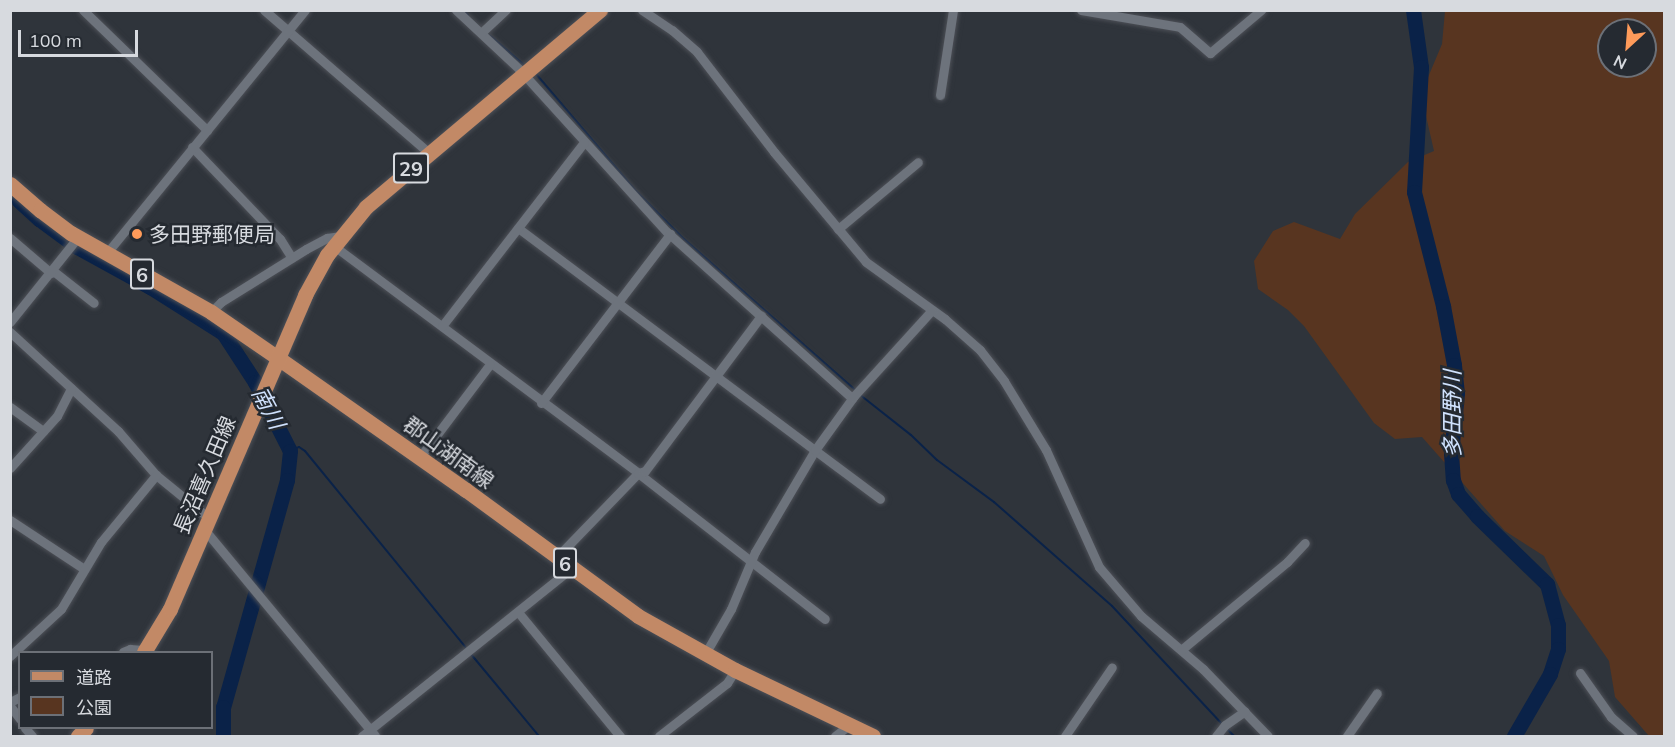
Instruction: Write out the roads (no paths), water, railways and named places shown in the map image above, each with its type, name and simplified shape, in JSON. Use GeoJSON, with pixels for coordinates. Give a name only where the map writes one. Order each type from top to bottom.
{"type":"FeatureCollection","features":[{"type":"Feature","properties":{"kind":"main road","name":"長沼喜久田線"},"geometry":{"type":"LineString","coordinates":[[145,651],[170,609],[304,295],[338,241],[366,207],[600,10]]}},
{"type":"Feature","properties":{"kind":"main road","name":"郡山湖南線"},"geometry":{"type":"LineString","coordinates":[[10,184],[40,210],[78,237],[211,312],[276,362],[420,457],[638,616],[735,670],[873,736]]}},
{"type":"Feature","properties":{"kind":"street"},"geometry":{"type":"LineString","coordinates":[[83,10],[207,130]]}},
{"type":"Feature","properties":{"kind":"street"},"geometry":{"type":"LineString","coordinates":[[93,19],[100,10]]}},
{"type":"Feature","properties":{"kind":"street"},"geometry":{"type":"LineString","coordinates":[[264,10],[289,29],[429,153]]}},
{"type":"Feature","properties":{"kind":"street"},"geometry":{"type":"LineString","coordinates":[[106,254],[305,10]]}},
{"type":"Feature","properties":{"kind":"street"},"geometry":{"type":"LineString","coordinates":[[456,10],[523,73],[670,234],[852,398]]}},
{"type":"Feature","properties":{"kind":"street"},"geometry":{"type":"LineString","coordinates":[[481,33],[507,10]]}},
{"type":"Feature","properties":{"kind":"street"},"geometry":{"type":"LineString","coordinates":[[642,10],[692,46],[774,152],[875,270],[963,333],[993,365],[1057,469],[1086,542],[1099,567],[1142,616],[1181,650],[1268,736]]}},
{"type":"Feature","properties":{"kind":"street"},"geometry":{"type":"LineString","coordinates":[[940,95],[953,10]]}},
{"type":"Feature","properties":{"kind":"street"},"geometry":{"type":"LineString","coordinates":[[1081,10],[1180,27],[1210,53],[1261,10]]}},
{"type":"Feature","properties":{"kind":"street"},"geometry":{"type":"LineString","coordinates":[[442,326],[584,142]]}},
{"type":"Feature","properties":{"kind":"street"},"geometry":{"type":"LineString","coordinates":[[192,147],[280,239],[292,258]]}},
{"type":"Feature","properties":{"kind":"street"},"geometry":{"type":"LineString","coordinates":[[838,229],[918,162]]}},
{"type":"Feature","properties":{"kind":"street"},"geometry":{"type":"LineString","coordinates":[[518,228],[880,499]]}},
{"type":"Feature","properties":{"kind":"street"},"geometry":{"type":"LineString","coordinates":[[541,403],[670,234]]}},
{"type":"Feature","properties":{"kind":"street"},"geometry":{"type":"LineString","coordinates":[[10,322],[78,237]]}},
{"type":"Feature","properties":{"kind":"street"},"geometry":{"type":"LineString","coordinates":[[10,238],[94,303]]}},
{"type":"Feature","properties":{"kind":"street"},"geometry":{"type":"LineString","coordinates":[[211,312],[221,302],[327,238],[338,241],[490,364],[638,473],[825,619]]}},
{"type":"Feature","properties":{"kind":"street"},"geometry":{"type":"LineString","coordinates":[[705,654],[731,609],[750,561],[815,450],[852,398],[931,311]]}},
{"type":"Feature","properties":{"kind":"street"},"geometry":{"type":"LineString","coordinates":[[556,557],[638,473],[645,471],[761,316]]}},
{"type":"Feature","properties":{"kind":"street"},"geometry":{"type":"LineString","coordinates":[[10,332],[118,431],[156,476],[206,524],[251,585],[369,734],[572,568]]}},
{"type":"Feature","properties":{"kind":"street"},"geometry":{"type":"LineString","coordinates":[[420,457],[490,364]]}},
{"type":"Feature","properties":{"kind":"street"},"geometry":{"type":"LineString","coordinates":[[10,468],[61,409],[71,388]]}},
{"type":"Feature","properties":{"kind":"street"},"geometry":{"type":"LineString","coordinates":[[10,407],[43,431]]}},
{"type":"Feature","properties":{"kind":"street"},"geometry":{"type":"LineString","coordinates":[[10,656],[53,618],[69,598],[101,542],[156,476]]}},
{"type":"Feature","properties":{"kind":"street"},"geometry":{"type":"LineString","coordinates":[[10,520],[84,569]]}},
{"type":"Feature","properties":{"kind":"street"},"geometry":{"type":"LineString","coordinates":[[1181,650],[1287,562],[1305,543]]}},
{"type":"Feature","properties":{"kind":"street"},"geometry":{"type":"LineString","coordinates":[[518,612],[620,736]]}},
{"type":"Feature","properties":{"kind":"street"},"geometry":{"type":"LineString","coordinates":[[125,651],[130,649],[145,651]]}},
{"type":"Feature","properties":{"kind":"street"},"geometry":{"type":"LineString","coordinates":[[1065,736],[1112,667]]}},
{"type":"Feature","properties":{"kind":"street"},"geometry":{"type":"LineString","coordinates":[[659,736],[727,682],[735,670]]}},
{"type":"Feature","properties":{"kind":"street"},"geometry":{"type":"LineString","coordinates":[[1580,673],[1611,717],[1633,736]]}},
{"type":"Feature","properties":{"kind":"street"},"geometry":{"type":"LineString","coordinates":[[1347,736],[1377,693]]}},
{"type":"Feature","properties":{"kind":"street"},"geometry":{"type":"LineString","coordinates":[[1216,736],[1225,725],[1245,711]]}},
{"type":"Feature","properties":{"kind":"street"},"geometry":{"type":"LineString","coordinates":[[835,736],[849,725]]}},
{"type":"Feature","properties":{"kind":"waterway"},"geometry":{"type":"LineString","coordinates":[[463,10],[468,15]]}},
{"type":"Feature","properties":{"kind":"waterway","name":"多田野川"},"geometry":{"type":"LineString","coordinates":[[1413,10],[1421,67],[1414,192],[1443,306],[1454,365],[1457,393],[1451,453],[1453,480],[1458,494],[1477,516],[1547,584],[1558,625],[1558,649],[1550,674],[1514,736]]}},
{"type":"Feature","properties":{"kind":"waterway"},"geometry":{"type":"LineString","coordinates":[[487,33],[524,65]]}},
{"type":"Feature","properties":{"kind":"waterway"},"geometry":{"type":"LineString","coordinates":[[536,74],[636,191],[684,239],[855,390]]}},
{"type":"Feature","properties":{"kind":"waterway","name":"南川"},"geometry":{"type":"LineString","coordinates":[[19,201],[77,247],[150,287],[223,333],[255,382],[290,451],[287,480],[223,707],[223,736]]}},
{"type":"Feature","properties":{"kind":"waterway"},"geometry":{"type":"LineString","coordinates":[[859,394],[911,435],[937,460],[994,502],[1112,606],[1222,724]]}},
{"type":"Feature","properties":{"kind":"waterway"},"geometry":{"type":"LineString","coordinates":[[290,451],[299,447],[305,451],[467,649]]}},
{"type":"Feature","properties":{"kind":"waterway"},"geometry":{"type":"LineString","coordinates":[[470,653],[539,736]]}},
{"type":"Feature","properties":{"kind":"waterway"},"geometry":{"type":"LineString","coordinates":[[1226,728],[1234,736]]}},
{"type":"Feature","properties":{"kind":"place","name":"多田野郵便局"},"geometry":{"type":"Point","coordinates":[137,234]}}]}
